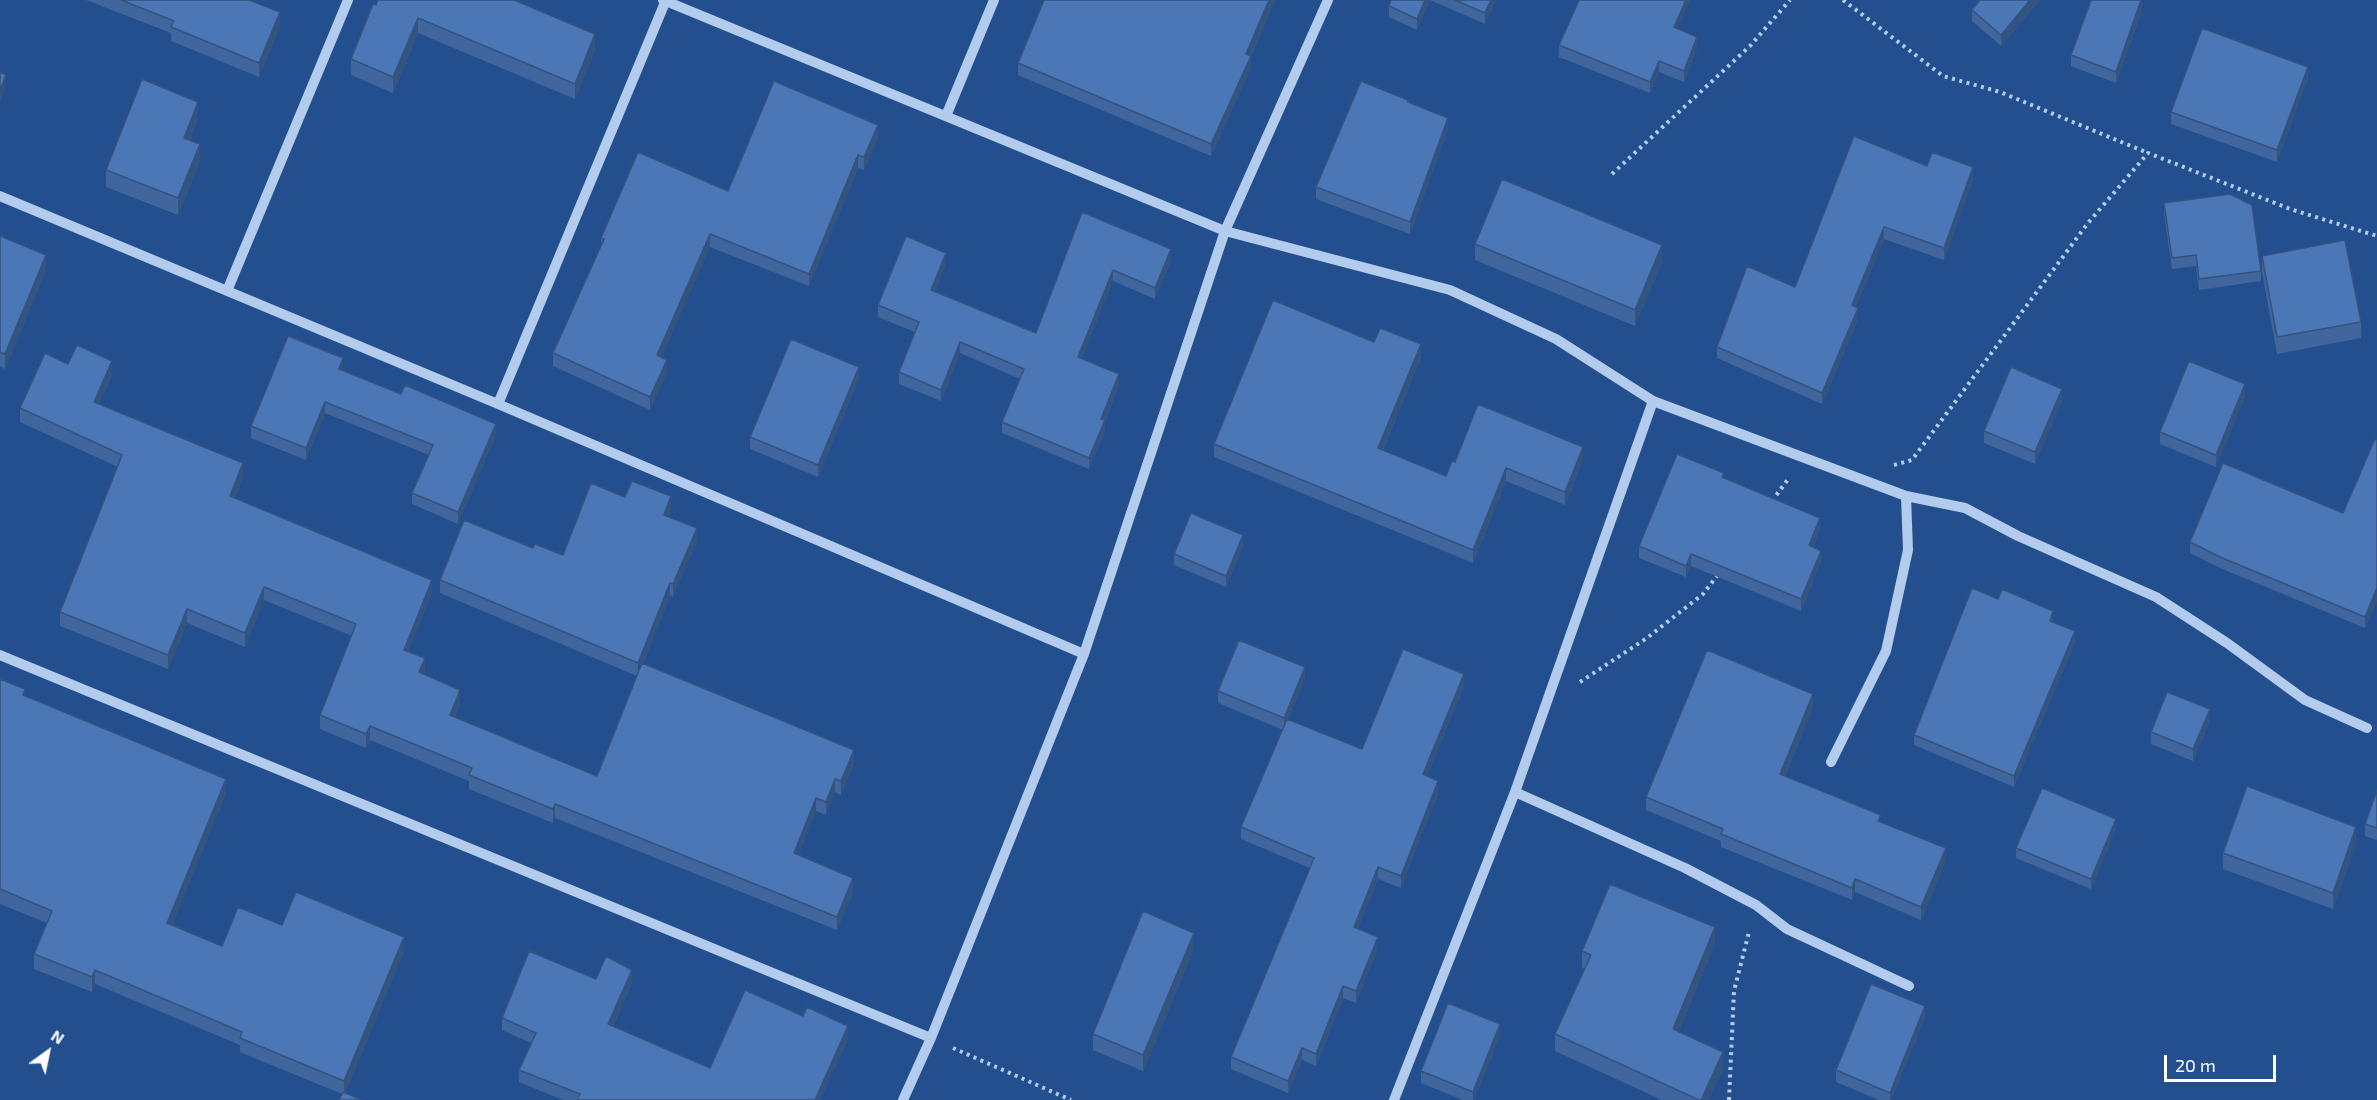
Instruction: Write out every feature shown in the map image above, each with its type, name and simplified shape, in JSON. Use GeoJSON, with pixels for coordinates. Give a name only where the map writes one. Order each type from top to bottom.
{"type":"FeatureCollection","features":[{"type":"Feature","properties":{"kind":"street"},"geometry":{"type":"LineString","coordinates":[[227,291],[348,0]]}},
{"type":"Feature","properties":{"kind":"street"},"geometry":{"type":"LineString","coordinates":[[498,404],[665,0],[1226,231],[1450,290],[1556,339],[1653,401],[1764,441],[1802,459],[1906,496],[1965,508],[2018,536],[2156,597],[2227,643],[2305,700],[2367,728]]}},
{"type":"Feature","properties":{"kind":"street"},"geometry":{"type":"LineString","coordinates":[[946,116],[994,0]]}},
{"type":"Feature","properties":{"kind":"street"},"geometry":{"type":"LineString","coordinates":[[903,1100],[931,1038],[1083,654],[1226,231],[1328,0]]}},
{"type":"Feature","properties":{"kind":"street"},"geometry":{"type":"LineString","coordinates":[[0,196],[498,404],[1083,654]]}},
{"type":"Feature","properties":{"kind":"street"},"geometry":{"type":"LineString","coordinates":[[1394,1100],[1515,792],[1653,401]]}},
{"type":"Feature","properties":{"kind":"street"},"geometry":{"type":"LineString","coordinates":[[1831,762],[1886,651],[1908,550],[1906,496]]}},
{"type":"Feature","properties":{"kind":"street"},"geometry":{"type":"LineString","coordinates":[[0,655],[931,1038]]}},
{"type":"Feature","properties":{"kind":"street"},"geometry":{"type":"LineString","coordinates":[[1515,792],[1685,868],[1756,905],[1787,929],[1909,986]]}},
{"type":"Feature","properties":{"kind":"path"},"geometry":{"type":"LineString","coordinates":[[1612,174],[1750,46],[1790,0]]}},
{"type":"Feature","properties":{"kind":"path"},"geometry":{"type":"LineString","coordinates":[[1843,0],[1943,76],[2000,92],[2290,209],[2377,236]]}},
{"type":"Feature","properties":{"kind":"path"},"geometry":{"type":"LineString","coordinates":[[1856,477],[1912,460],[2088,223],[2148,153]]}},
{"type":"Feature","properties":{"kind":"path"},"geometry":{"type":"LineString","coordinates":[[1771,504],[1802,459]]}},
{"type":"Feature","properties":{"kind":"path"},"geometry":{"type":"LineString","coordinates":[[1547,704],[1647,638],[1703,594],[1724,567]]}},
{"type":"Feature","properties":{"kind":"path"},"geometry":{"type":"LineString","coordinates":[[1729,1100],[1734,991],[1756,905]]}},
{"type":"Feature","properties":{"kind":"path"},"geometry":{"type":"LineString","coordinates":[[931,1038],[1071,1100]]}},
{"type":"Feature","properties":{"kind":"building"},"geometry":{"type":"Polygon","coordinates":[[[121,0],[249,0],[280,12],[259,63],[171,27],[174,21],[121,0]]]}},
{"type":"Feature","properties":{"kind":"building"},"geometry":{"type":"Polygon","coordinates":[[[378,0],[514,0],[595,34],[575,84],[418,18],[393,77],[351,59],[373,4],[376,5],[378,0]]]}},
{"type":"Feature","properties":{"kind":"building"},"geometry":{"type":"Polygon","coordinates":[[[1044,0],[1269,0],[1246,54],[1251,56],[1211,144],[1018,63],[1044,0]]]}},
{"type":"Feature","properties":{"kind":"building"},"geometry":{"type":"Polygon","coordinates":[[[1391,0],[1425,0],[1417,19],[1389,6],[1391,0]]]}},
{"type":"Feature","properties":{"kind":"building"},"geometry":{"type":"Polygon","coordinates":[[[1455,0],[1491,0],[1485,13],[1455,0]]]}},
{"type":"Feature","properties":{"kind":"building"},"geometry":{"type":"Polygon","coordinates":[[[1579,0],[1686,0],[1674,27],[1697,37],[1684,71],[1659,61],[1650,82],[1559,45],[1579,0]]]}},
{"type":"Feature","properties":{"kind":"building"},"geometry":{"type":"Polygon","coordinates":[[[1980,0],[2030,0],[2001,35],[1972,10],[1980,0]]]}},
{"type":"Feature","properties":{"kind":"building"},"geometry":{"type":"Polygon","coordinates":[[[2091,0],[2141,0],[2116,72],[2071,55],[2091,0]]]}},
{"type":"Feature","properties":{"kind":"building"},"geometry":{"type":"Polygon","coordinates":[[[2202,28],[2308,67],[2277,150],[2171,112],[2202,28]]]}},
{"type":"Feature","properties":{"kind":"building"},"geometry":{"type":"Polygon","coordinates":[[[0,72],[6,75],[0,91],[0,72]]]}},
{"type":"Feature","properties":{"kind":"building"},"geometry":{"type":"Polygon","coordinates":[[[142,79],[198,102],[184,138],[200,144],[178,198],[106,170],[142,79]]]}},
{"type":"Feature","properties":{"kind":"building"},"geometry":{"type":"Polygon","coordinates":[[[774,81],[878,125],[864,157],[858,155],[809,274],[710,234],[657,355],[667,360],[650,397],[553,353],[604,239],[601,238],[638,152],[728,191],[774,81]]]}},
{"type":"Feature","properties":{"kind":"building"},"geometry":{"type":"Polygon","coordinates":[[[1361,81],[1448,118],[1410,222],[1316,187],[1361,81]]]}},
{"type":"Feature","properties":{"kind":"building"},"geometry":{"type":"Polygon","coordinates":[[[1854,136],[1927,166],[1932,152],[1973,167],[1944,248],[1884,227],[1852,305],[1858,308],[1822,393],[1717,347],[1747,266],[1795,287],[1854,136]]]}},
{"type":"Feature","properties":{"kind":"building"},"geometry":{"type":"Polygon","coordinates":[[[1502,179],[1662,245],[1635,310],[1475,244],[1502,179]]]}},
{"type":"Feature","properties":{"kind":"building"},"geometry":{"type":"Polygon","coordinates":[[[2230,194],[2252,205],[2261,271],[2199,279],[2196,255],[2172,258],[2164,203],[2230,194]]]}},
{"type":"Feature","properties":{"kind":"building"},"geometry":{"type":"Polygon","coordinates":[[[1082,212],[1171,249],[1155,288],[1113,270],[1078,357],[1119,374],[1101,419],[1105,420],[1089,458],[1002,422],[1024,369],[960,342],[941,390],[899,372],[919,322],[878,305],[906,236],[946,253],[931,290],[1036,333],[1082,212]]]}},
{"type":"Feature","properties":{"kind":"building"},"geometry":{"type":"Polygon","coordinates":[[[0,236],[46,255],[5,354],[0,352],[0,236]]]}},
{"type":"Feature","properties":{"kind":"building"},"geometry":{"type":"Polygon","coordinates":[[[2345,240],[2361,322],[2277,337],[2262,256],[2345,240]]]}},
{"type":"Feature","properties":{"kind":"building"},"geometry":{"type":"Polygon","coordinates":[[[1273,300],[1374,342],[1380,328],[1421,344],[1378,448],[1446,476],[1452,461],[1455,462],[1478,404],[1583,447],[1565,492],[1506,468],[1473,550],[1214,444],[1273,300]]]}},
{"type":"Feature","properties":{"kind":"building"},"geometry":{"type":"Polygon","coordinates":[[[288,336],[343,358],[339,369],[401,394],[405,385],[496,424],[458,512],[412,493],[433,445],[325,402],[306,448],[251,426],[288,336]]]}},
{"type":"Feature","properties":{"kind":"building"},"geometry":{"type":"Polygon","coordinates":[[[791,339],[859,367],[818,465],[750,437],[791,339]]]}},
{"type":"Feature","properties":{"kind":"building"},"geometry":{"type":"Polygon","coordinates":[[[77,345],[112,361],[94,402],[243,463],[230,496],[432,580],[404,650],[425,658],[419,672],[460,690],[450,715],[597,776],[642,663],[854,750],[841,781],[835,779],[826,802],[816,798],[794,853],[853,878],[837,917],[555,804],[553,809],[469,775],[472,768],[370,726],[366,734],[320,715],[356,624],[264,587],[245,633],[187,609],[168,655],[60,612],[122,455],[20,408],[45,353],[68,364],[77,345]]]}},
{"type":"Feature","properties":{"kind":"building"},"geometry":{"type":"Polygon","coordinates":[[[2189,361],[2245,384],[2216,455],[2160,432],[2189,361]]]}},
{"type":"Feature","properties":{"kind":"building"},"geometry":{"type":"Polygon","coordinates":[[[2011,367],[2062,389],[2035,452],[1984,431],[2011,367]]]}},
{"type":"Feature","properties":{"kind":"building"},"geometry":{"type":"Polygon","coordinates":[[[2375,439],[2377,440],[2377,588],[2365,617],[2220,557],[2190,542],[2223,463],[2343,513],[2375,439]]]}},
{"type":"Feature","properties":{"kind":"building"},"geometry":{"type":"Polygon","coordinates":[[[1677,454],[1724,473],[1722,477],[1820,518],[1809,545],[1821,551],[1801,599],[1691,554],[1686,566],[1639,546],[1677,454]]]}},
{"type":"Feature","properties":{"kind":"building"},"geometry":{"type":"Polygon","coordinates":[[[632,481],[671,496],[664,515],[697,528],[673,584],[670,583],[638,663],[440,580],[464,520],[533,548],[535,544],[563,555],[591,483],[625,497],[632,481]]]}},
{"type":"Feature","properties":{"kind":"building"},"geometry":{"type":"Polygon","coordinates":[[[1191,513],[1243,535],[1226,576],[1174,554],[1191,513]]]}},
{"type":"Feature","properties":{"kind":"building"},"geometry":{"type":"Polygon","coordinates":[[[1972,588],[1998,599],[2002,589],[2053,611],[2050,621],[2075,631],[2014,776],[1914,735],[1972,588]]]}},
{"type":"Feature","properties":{"kind":"building"},"geometry":{"type":"Polygon","coordinates":[[[1239,640],[1305,667],[1284,718],[1218,691],[1239,640]]]}},
{"type":"Feature","properties":{"kind":"building"},"geometry":{"type":"Polygon","coordinates":[[[1403,649],[1464,674],[1423,774],[1438,781],[1401,876],[1378,867],[1354,927],[1378,937],[1356,991],[1343,986],[1316,1054],[1302,1048],[1288,1081],[1231,1057],[1314,858],[1241,827],[1287,719],[1362,749],[1403,649]]]}},
{"type":"Feature","properties":{"kind":"building"},"geometry":{"type":"Polygon","coordinates":[[[1707,650],[1813,694],[1780,774],[1881,815],[1878,821],[1946,848],[1921,907],[1855,879],[1852,888],[1721,834],[1723,829],[1646,797],[1707,650]]]}},
{"type":"Feature","properties":{"kind":"building"},"geometry":{"type":"Polygon","coordinates":[[[0,679],[25,689],[23,695],[226,779],[167,923],[222,946],[238,907],[282,925],[296,892],[404,937],[344,1081],[240,1038],[242,1032],[95,970],[92,977],[34,954],[52,911],[0,889],[0,679]]]}},
{"type":"Feature","properties":{"kind":"building"},"geometry":{"type":"Polygon","coordinates":[[[2167,692],[2210,709],[2193,749],[2151,732],[2167,692]]]}},
{"type":"Feature","properties":{"kind":"building"},"geometry":{"type":"Polygon","coordinates":[[[2247,786],[2356,827],[2333,893],[2223,853],[2247,786]]]}},
{"type":"Feature","properties":{"kind":"building"},"geometry":{"type":"Polygon","coordinates":[[[2042,788],[2116,819],[2091,879],[2016,848],[2042,788]]]}},
{"type":"Feature","properties":{"kind":"building"},"geometry":{"type":"Polygon","coordinates":[[[2377,790],[2377,828],[2365,824],[2377,790]]]}},
{"type":"Feature","properties":{"kind":"building"},"geometry":{"type":"Polygon","coordinates":[[[1610,884],[1715,927],[1673,1029],[1723,1052],[1701,1100],[1555,1034],[1591,955],[1582,951],[1610,884]]]}},
{"type":"Feature","properties":{"kind":"building"},"geometry":{"type":"Polygon","coordinates":[[[1143,911],[1194,933],[1143,1055],[1093,1034],[1143,911]]]}},
{"type":"Feature","properties":{"kind":"building"},"geometry":{"type":"Polygon","coordinates":[[[529,951],[596,979],[606,956],[632,970],[608,1024],[710,1068],[745,990],[803,1016],[807,1007],[848,1026],[815,1100],[577,1100],[580,1094],[519,1070],[536,1033],[502,1018],[529,951]]]}},
{"type":"Feature","properties":{"kind":"building"},"geometry":{"type":"Polygon","coordinates":[[[1871,984],[1925,1006],[1890,1093],[1836,1070],[1871,984]]]}},
{"type":"Feature","properties":{"kind":"building"},"geometry":{"type":"Polygon","coordinates":[[[1448,1003],[1500,1024],[1473,1092],[1421,1071],[1448,1003]]]}},
{"type":"Feature","properties":{"kind":"building"},"geometry":{"type":"Polygon","coordinates":[[[343,1092],[362,1100],[339,1100],[343,1092]]]}}]}
